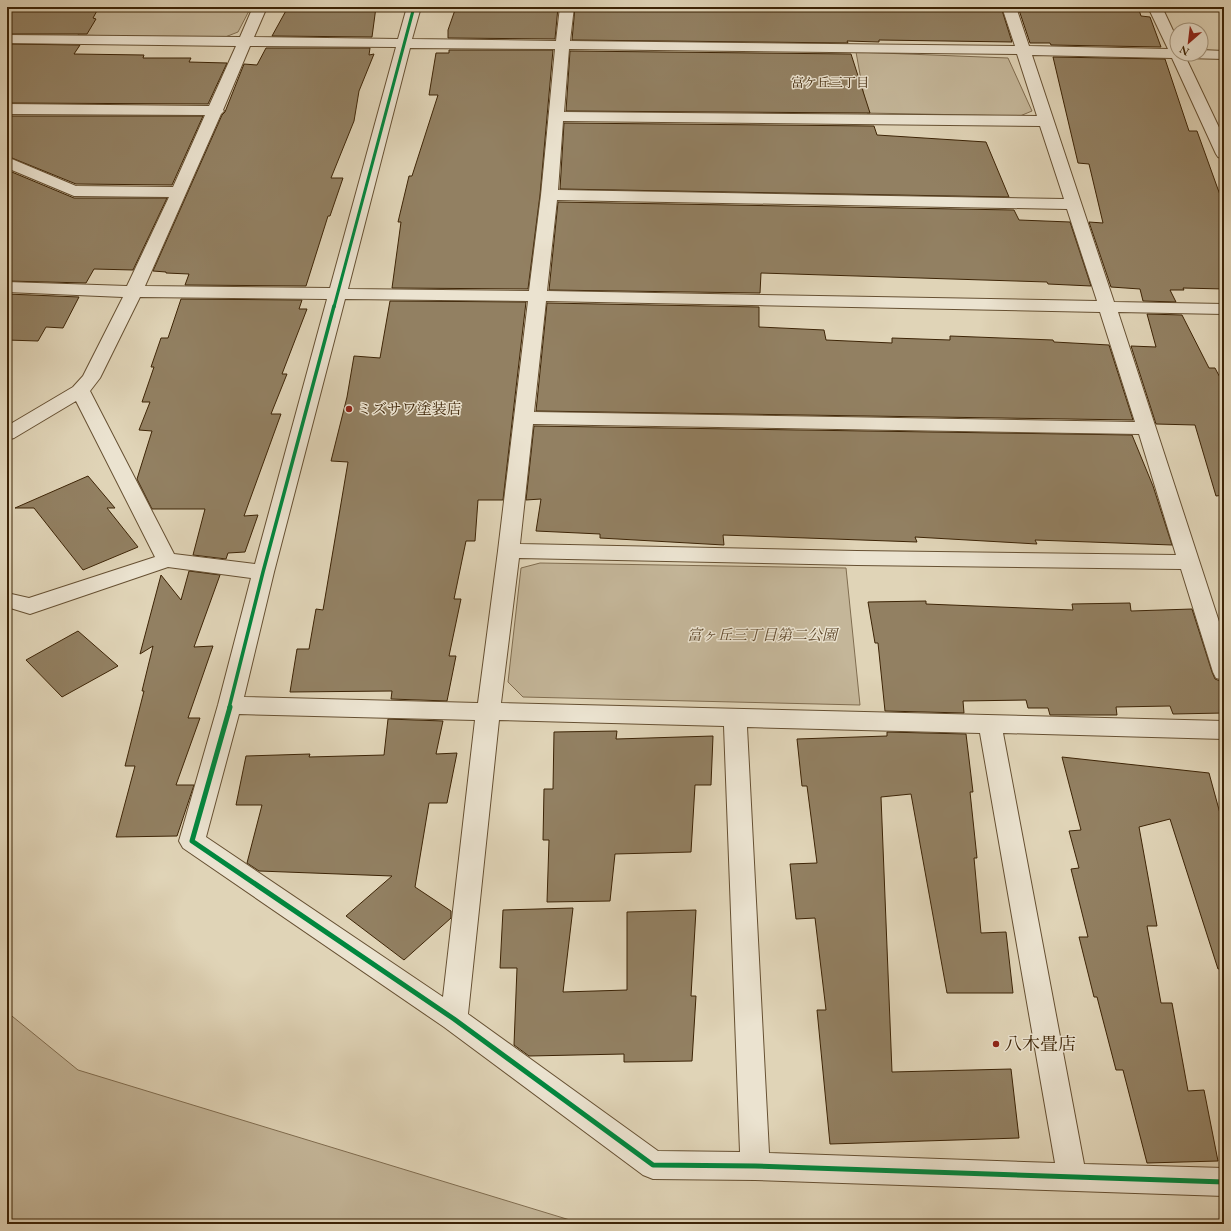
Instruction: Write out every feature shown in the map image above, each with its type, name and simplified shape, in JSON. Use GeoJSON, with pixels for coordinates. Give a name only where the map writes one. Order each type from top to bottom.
{"type":"FeatureCollection","features":[{"type":"Feature","properties":{"kind":"street"},"geometry":{"type":"LineString","coordinates":[[7,434],[80,391],[91,378],[134,291],[216,111],[260,7]]}},
{"type":"Feature","properties":{"kind":"street"},"geometry":{"type":"LineString","coordinates":[[414,7],[230,705],[192,841],[454,1019],[653,1165],[755,1166],[1224,1182]]}},
{"type":"Feature","properties":{"kind":"street"},"geometry":{"type":"LineString","coordinates":[[454,1019],[488,711],[509,551],[549,195],[562,46],[567,7]]}},
{"type":"Feature","properties":{"kind":"street"},"geometry":{"type":"LineString","coordinates":[[1009,7],[1147,428],[1224,672]]}},
{"type":"Feature","properties":{"kind":"street"},"geometry":{"type":"LineString","coordinates":[[1155,7],[1169,37]]}},
{"type":"Feature","properties":{"kind":"street"},"geometry":{"type":"LineString","coordinates":[[7,39],[1023,50],[1169,54]]}},
{"type":"Feature","properties":{"kind":"street"},"geometry":{"type":"LineString","coordinates":[[1209,55],[1224,55]]}},
{"type":"Feature","properties":{"kind":"street"},"geometry":{"type":"LineString","coordinates":[[1181,62],[1224,154]]}},
{"type":"Feature","properties":{"kind":"street"},"geometry":{"type":"LineString","coordinates":[[7,110],[216,111]]}},
{"type":"Feature","properties":{"kind":"street"},"geometry":{"type":"LineString","coordinates":[[556,116],[1046,121]]}},
{"type":"Feature","properties":{"kind":"street"},"geometry":{"type":"LineString","coordinates":[[7,162],[74,191],[179,192]]}},
{"type":"Feature","properties":{"kind":"street"},"geometry":{"type":"LineString","coordinates":[[549,195],[1073,204]]}},
{"type":"Feature","properties":{"kind":"street"},"geometry":{"type":"LineString","coordinates":[[7,287],[55,290],[537,296],[1224,309]]}},
{"type":"Feature","properties":{"kind":"street"},"geometry":{"type":"LineString","coordinates":[[80,391],[168,560]]}},
{"type":"Feature","properties":{"kind":"street"},"geometry":{"type":"LineString","coordinates":[[524,418],[1147,428]]}},
{"type":"Feature","properties":{"kind":"street"},"geometry":{"type":"LineString","coordinates":[[509,551],[849,558],[1189,562]]}},
{"type":"Feature","properties":{"kind":"street"},"geometry":{"type":"LineString","coordinates":[[7,600],[30,606],[168,560],[264,572]]}},
{"type":"Feature","properties":{"kind":"street"},"geometry":{"type":"LineString","coordinates":[[230,705],[1224,730]]}},
{"type":"Feature","properties":{"kind":"street"},"geometry":{"type":"LineString","coordinates":[[735,717],[755,1166]]}},
{"type":"Feature","properties":{"kind":"street"},"geometry":{"type":"LineString","coordinates":[[990,724],[1072,1178]]}},
{"type":"Feature","properties":{"kind":"green space"},"geometry":{"type":"Polygon","coordinates":[[[94,7],[251,7],[238,32],[220,39],[78,35],[94,7]]]}},
{"type":"Feature","properties":{"kind":"green space"},"geometry":{"type":"Polygon","coordinates":[[[856,52],[1008,58],[1032,111],[1020,116],[867,113],[856,52]]]}},
{"type":"Feature","properties":{"kind":"green space","name":"富ヶ丘三丁目第二公園"},"geometry":{"type":"Polygon","coordinates":[[[540,563],[846,568],[860,705],[523,697],[508,682],[521,568],[540,563]]]}},
{"type":"Feature","properties":{"kind":"green space"},"geometry":{"type":"Polygon","coordinates":[[[7,1012],[78,1070],[583,1224],[7,1224],[7,1012]]]}},
{"type":"Feature","properties":{"kind":"building"},"geometry":{"type":"Polygon","coordinates":[[[7,7],[99,7],[93,18],[96,19],[87,34],[7,34],[7,7]]]}},
{"type":"Feature","properties":{"kind":"building"},"geometry":{"type":"Polygon","coordinates":[[[288,7],[376,7],[372,37],[272,36],[288,7]]]}},
{"type":"Feature","properties":{"kind":"building"},"geometry":{"type":"Polygon","coordinates":[[[456,7],[558,7],[555,39],[448,38],[448,30],[456,7]]]}},
{"type":"Feature","properties":{"kind":"building"},"geometry":{"type":"Polygon","coordinates":[[[575,7],[1001,7],[1012,42],[879,40],[879,42],[847,41],[848,43],[572,40],[575,7]]]}},
{"type":"Feature","properties":{"kind":"building"},"geometry":{"type":"Polygon","coordinates":[[[1018,7],[1138,7],[1141,16],[1150,17],[1161,47],[1051,45],[1050,43],[1030,43],[1018,7]]]}},
{"type":"Feature","properties":{"kind":"building"},"geometry":{"type":"Polygon","coordinates":[[[7,44],[80,45],[74,54],[144,55],[143,58],[191,58],[189,62],[227,63],[208,104],[7,103],[7,44]]]}},
{"type":"Feature","properties":{"kind":"building"},"geometry":{"type":"Polygon","coordinates":[[[266,48],[370,48],[369,55],[374,54],[359,91],[354,121],[331,178],[343,178],[330,216],[328,216],[306,286],[185,285],[189,274],[153,271],[222,115],[225,112],[244,64],[257,65],[266,48]]]}},
{"type":"Feature","properties":{"kind":"building"},"geometry":{"type":"Polygon","coordinates":[[[449,50],[553,50],[540,195],[528,289],[392,288],[401,222],[398,222],[409,176],[412,176],[438,95],[429,95],[436,53],[449,53],[449,50]]]}},
{"type":"Feature","properties":{"kind":"building"},"geometry":{"type":"Polygon","coordinates":[[[570,51],[851,54],[870,113],[566,111],[570,51]]]}},
{"type":"Feature","properties":{"kind":"building"},"geometry":{"type":"Polygon","coordinates":[[[1053,57],[1165,59],[1189,131],[1197,131],[1224,206],[1224,289],[1183,288],[1184,290],[1170,290],[1176,302],[1143,301],[1140,289],[1111,287],[1089,222],[1103,223],[1089,164],[1078,163],[1053,57]]]}},
{"type":"Feature","properties":{"kind":"building"},"geometry":{"type":"Polygon","coordinates":[[[7,116],[203,116],[172,185],[76,184],[7,156],[7,116]]]}},
{"type":"Feature","properties":{"kind":"building"},"geometry":{"type":"Polygon","coordinates":[[[564,123],[874,126],[877,135],[986,142],[1009,197],[560,189],[564,123]]]}},
{"type":"Feature","properties":{"kind":"building"},"geometry":{"type":"Polygon","coordinates":[[[7,170],[74,198],[167,198],[133,270],[94,269],[86,283],[7,281],[7,170]]]}},
{"type":"Feature","properties":{"kind":"building"},"geometry":{"type":"Polygon","coordinates":[[[558,202],[1014,210],[1019,220],[1070,222],[1091,286],[1048,284],[1047,282],[761,273],[760,293],[549,290],[558,202]]]}},
{"type":"Feature","properties":{"kind":"building"},"geometry":{"type":"Polygon","coordinates":[[[7,294],[79,297],[63,328],[46,327],[38,341],[7,340],[7,294]]]}},
{"type":"Feature","properties":{"kind":"building"},"geometry":{"type":"Polygon","coordinates":[[[181,299],[302,300],[299,309],[307,309],[282,374],[287,374],[271,414],[281,414],[244,516],[258,515],[245,552],[228,553],[226,559],[193,555],[205,509],[152,509],[137,479],[152,431],[139,430],[150,402],[142,402],[154,367],[151,367],[161,338],[168,338],[181,299]]]}},
{"type":"Feature","properties":{"kind":"building"},"geometry":{"type":"Polygon","coordinates":[[[390,301],[526,302],[503,500],[478,500],[475,541],[466,541],[454,599],[461,599],[449,656],[456,656],[447,701],[391,699],[392,691],[290,692],[297,649],[309,649],[316,609],[323,610],[348,462],[331,461],[347,397],[354,356],[380,358],[390,301]]]}},
{"type":"Feature","properties":{"kind":"building"},"geometry":{"type":"Polygon","coordinates":[[[547,303],[759,307],[759,327],[824,330],[826,340],[892,343],[892,338],[950,340],[950,336],[1053,340],[1054,342],[1109,345],[1133,420],[536,411],[547,303]]]}},
{"type":"Feature","properties":{"kind":"building"},"geometry":{"type":"Polygon","coordinates":[[[1147,314],[1182,315],[1209,368],[1215,368],[1224,385],[1224,495],[1216,496],[1195,425],[1156,424],[1131,346],[1156,347],[1147,314]]]}},
{"type":"Feature","properties":{"kind":"building"},"geometry":{"type":"Polygon","coordinates":[[[534,426],[1132,435],[1153,486],[1172,545],[1035,540],[1037,544],[915,537],[917,542],[723,535],[724,545],[600,538],[600,534],[536,531],[541,499],[526,500],[534,426]]]}},
{"type":"Feature","properties":{"kind":"building"},"geometry":{"type":"Polygon","coordinates":[[[88,476],[115,508],[107,508],[138,547],[83,570],[34,508],[15,508],[88,476]]]}},
{"type":"Feature","properties":{"kind":"building"},"geometry":{"type":"Polygon","coordinates":[[[189,571],[220,575],[194,647],[213,646],[188,718],[200,718],[176,785],[194,785],[177,836],[116,837],[135,766],[125,766],[144,691],[142,691],[153,646],[140,654],[161,575],[181,600],[189,571]]]}},
{"type":"Feature","properties":{"kind":"building"},"geometry":{"type":"Polygon","coordinates":[[[926,601],[926,604],[1073,610],[1072,604],[1130,603],[1131,611],[1192,609],[1212,672],[1215,679],[1220,681],[1224,695],[1224,713],[1173,714],[1170,706],[1116,707],[1117,715],[1050,715],[1048,708],[1028,708],[1026,700],[963,701],[964,713],[885,711],[878,643],[875,643],[868,602],[926,601]]]}},
{"type":"Feature","properties":{"kind":"building"},"geometry":{"type":"Polygon","coordinates":[[[78,631],[118,666],[62,697],[26,660],[78,631]]]}},
{"type":"Feature","properties":{"kind":"building"},"geometry":{"type":"Polygon","coordinates":[[[388,719],[443,721],[436,754],[457,753],[447,803],[429,803],[415,887],[451,911],[451,918],[404,960],[346,916],[392,876],[259,871],[247,863],[262,805],[236,805],[246,756],[310,754],[309,757],[384,755],[388,719]]]}},
{"type":"Feature","properties":{"kind":"building"},"geometry":{"type":"Polygon","coordinates":[[[617,731],[616,739],[713,736],[711,785],[695,785],[691,852],[615,854],[610,901],[547,902],[549,840],[543,840],[544,789],[553,789],[554,732],[617,731]]]}},
{"type":"Feature","properties":{"kind":"building"},"geometry":{"type":"Polygon","coordinates":[[[887,732],[966,734],[973,792],[970,792],[977,858],[974,858],[981,933],[1006,932],[1013,993],[947,993],[911,794],[881,797],[892,1072],[1011,1069],[1019,1138],[830,1144],[817,1010],[826,1010],[815,918],[796,919],[790,864],[817,863],[807,786],[802,786],[797,739],[887,736],[887,732]]]}},
{"type":"Feature","properties":{"kind":"building"},"geometry":{"type":"Polygon","coordinates":[[[1062,757],[1209,773],[1224,828],[1224,968],[1218,969],[1170,819],[1139,827],[1157,926],[1147,926],[1161,1003],[1172,1003],[1188,1091],[1204,1090],[1218,1161],[1147,1163],[1123,1070],[1116,1070],[1097,997],[1094,997],[1079,937],[1088,937],[1071,869],[1079,868],[1069,831],[1081,830],[1062,757]]]}},
{"type":"Feature","properties":{"kind":"building"},"geometry":{"type":"Polygon","coordinates":[[[573,908],[563,992],[627,990],[627,912],[696,910],[691,996],[696,996],[692,1061],[624,1062],[624,1054],[529,1056],[514,1045],[517,968],[500,968],[503,910],[573,908]]]}},
{"type":"Feature","properties":{"kind":"cycle path"},"geometry":{"type":"LineString","coordinates":[[414,7],[263,572],[230,705],[192,841],[454,1019],[653,1165],[755,1166],[1224,1182]]}},
{"type":"Feature","properties":{"kind":"place","name":"ミズサワ塗装店"},"geometry":{"type":"Point","coordinates":[349,409]}},
{"type":"Feature","properties":{"kind":"place","name":"八木畳店"},"geometry":{"type":"Point","coordinates":[996,1044]}},
{"type":"Feature","properties":{"kind":"district","name":"富ケ丘三丁目"},"geometry":{"type":"Point","coordinates":[830,82]}}]}
